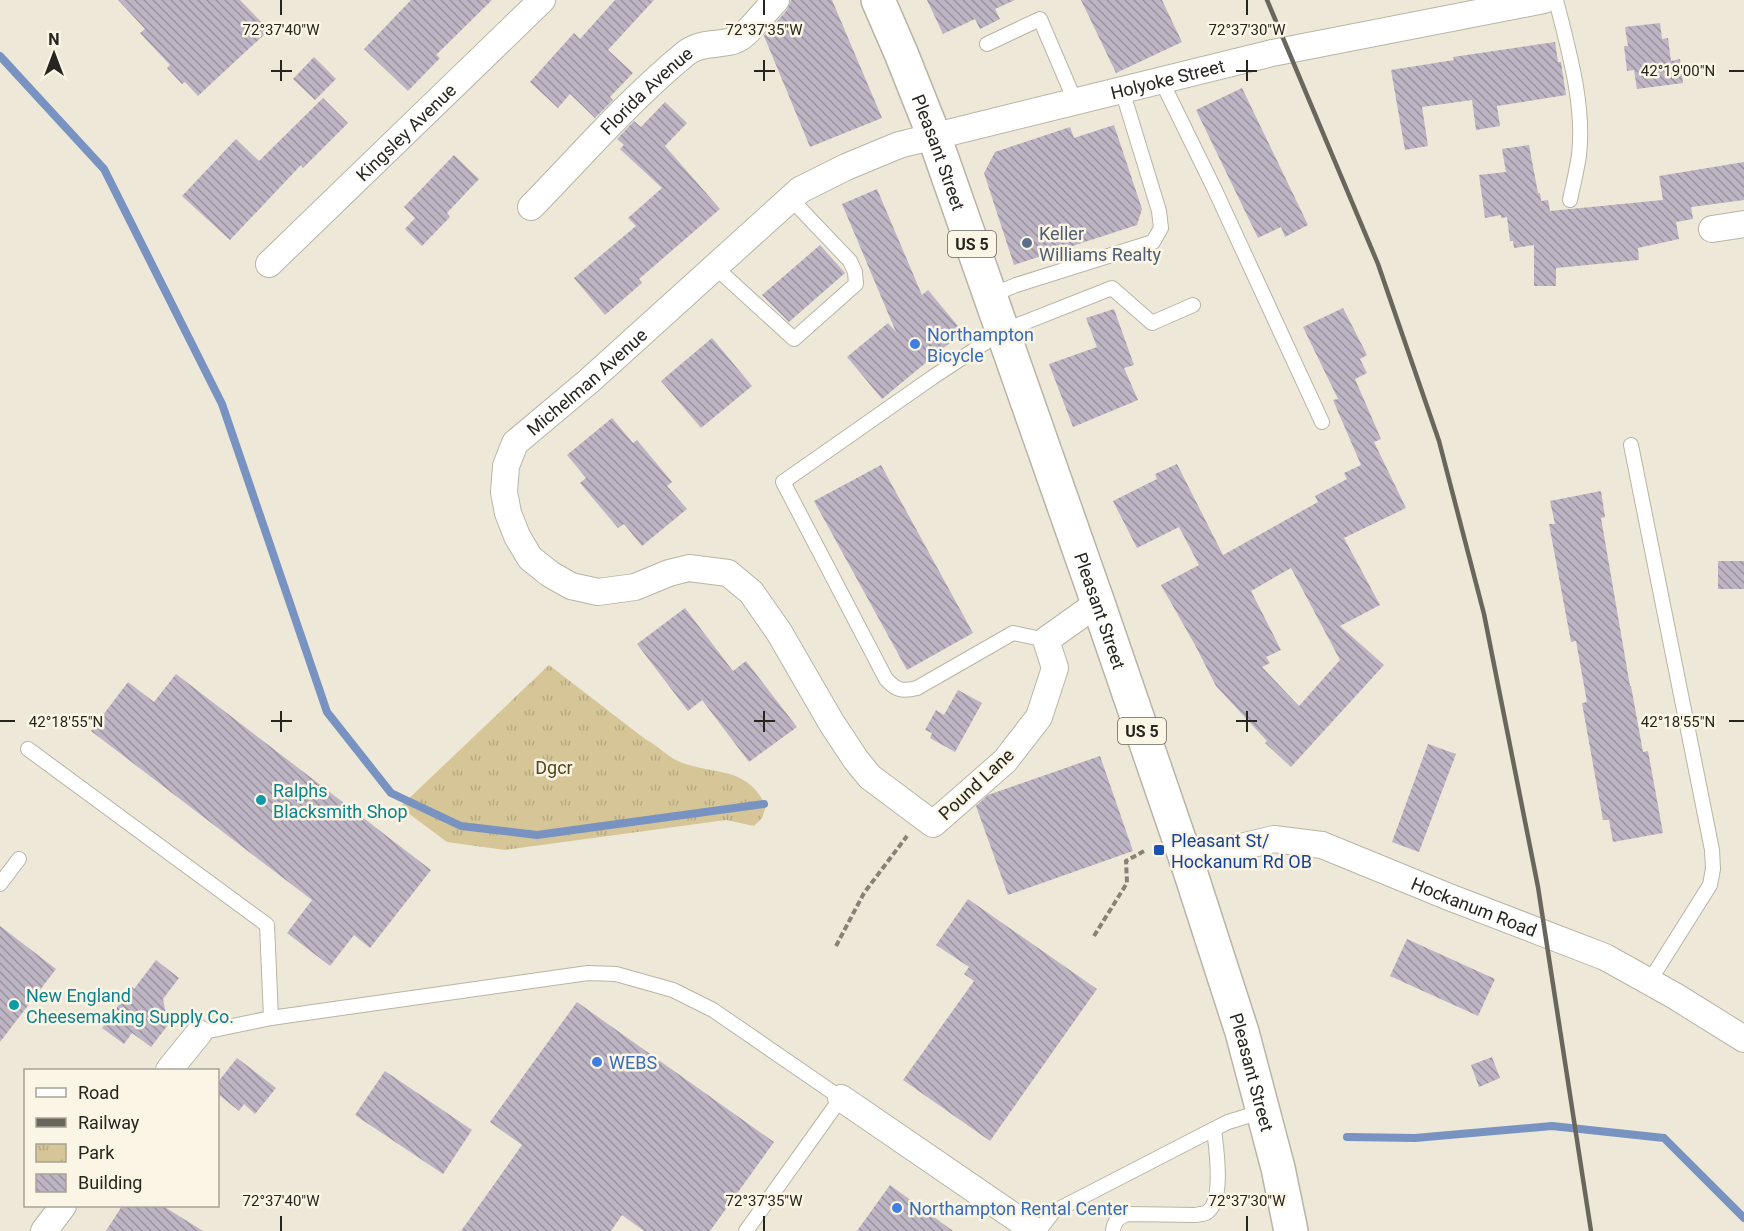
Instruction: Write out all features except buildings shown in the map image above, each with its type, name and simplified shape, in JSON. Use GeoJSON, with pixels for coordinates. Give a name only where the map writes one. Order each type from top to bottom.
{"type":"FeatureCollection","features":[{"type":"Feature","properties":{"kind":"main road","name":"Pleasant Street"},"geometry":{"type":"LineString","coordinates":[[878,0],[934,136],[1186,860],[1228,988],[1264,1111],[1291,1231]]}},
{"type":"Feature","properties":{"kind":"street","name":"Kingsley Avenue"},"geometry":{"type":"LineString","coordinates":[[269,264],[542,0]]}},
{"type":"Feature","properties":{"kind":"street","name":"Florida Avenue"},"geometry":{"type":"LineString","coordinates":[[531,207],[655,80],[688,52],[704,44],[741,37],[776,0]]}},
{"type":"Feature","properties":{"kind":"street","name":"Holyoke Street"},"geometry":{"type":"LineString","coordinates":[[934,136],[1272,53],[1505,3],[1544,0]]}},
{"type":"Feature","properties":{"kind":"street","name":"Michelman Avenue"},"geometry":{"type":"LineString","coordinates":[[928,820],[870,777],[856,760],[831,722],[779,632],[751,592],[728,573],[689,568],[669,573],[635,587],[597,592],[571,586],[550,574],[530,558],[517,536],[508,513],[504,492],[506,466],[515,443],[589,381],[800,189],[846,166],[899,145],[934,136]]}},
{"type":"Feature","properties":{"kind":"street"},"geometry":{"type":"LineString","coordinates":[[1712,229],[1744,224]]}},
{"type":"Feature","properties":{"kind":"street"},"geometry":{"type":"LineString","coordinates":[[1046,640],[1098,603]]}},
{"type":"Feature","properties":{"kind":"street","name":"Pound Lane"},"geometry":{"type":"LineString","coordinates":[[928,820],[1005,761],[1039,717],[1055,668],[1046,640]]}},
{"type":"Feature","properties":{"kind":"street","name":"Hockanum Road"},"geometry":{"type":"LineString","coordinates":[[1186,860],[1274,839],[1322,845],[1605,957],[1744,1038]]}},
{"type":"Feature","properties":{"kind":"street"},"geometry":{"type":"LineString","coordinates":[[171,1069],[200,1033]]}},
{"type":"Feature","properties":{"kind":"street"},"geometry":{"type":"LineString","coordinates":[[840,1098],[1037,1231]]}},
{"type":"Feature","properties":{"kind":"street"},"geometry":{"type":"LineString","coordinates":[[44,1231],[62,1207]]}},
{"type":"Feature","properties":{"kind":"lane"},"geometry":{"type":"LineString","coordinates":[[1556,0],[1578,100],[1579,153],[1570,200]]}},
{"type":"Feature","properties":{"kind":"lane"},"geometry":{"type":"LineString","coordinates":[[987,44],[1040,20],[1075,101]]}},
{"type":"Feature","properties":{"kind":"lane"},"geometry":{"type":"LineString","coordinates":[[1161,80],[1214,188],[1322,422]]}},
{"type":"Feature","properties":{"kind":"lane"},"geometry":{"type":"LineString","coordinates":[[990,296],[1016,285],[1153,242],[1161,228],[1159,211],[1122,90]]}},
{"type":"Feature","properties":{"kind":"lane"},"geometry":{"type":"LineString","coordinates":[[715,267],[794,339],[856,284],[855,272],[850,261],[790,198]]}},
{"type":"Feature","properties":{"kind":"lane"},"geometry":{"type":"LineString","coordinates":[[1046,640],[1013,633],[917,688],[905,691],[895,689],[886,679],[783,482],[933,377],[1002,332],[1112,288],[1152,324],[1193,305]]}},
{"type":"Feature","properties":{"kind":"lane"},"geometry":{"type":"LineString","coordinates":[[1631,445],[1713,869],[1710,885],[1649,982]]}},
{"type":"Feature","properties":{"kind":"lane"},"geometry":{"type":"LineString","coordinates":[[28,749],[267,925],[271,1018]]}},
{"type":"Feature","properties":{"kind":"lane"},"geometry":{"type":"LineString","coordinates":[[0,884],[19,859]]}},
{"type":"Feature","properties":{"kind":"lane"},"geometry":{"type":"LineString","coordinates":[[200,1033],[271,1018],[588,973],[616,974],[673,990],[713,1010],[840,1098],[746,1231]]}},
{"type":"Feature","properties":{"kind":"lane"},"geometry":{"type":"LineString","coordinates":[[1037,1231],[1053,1212],[1228,1122],[1264,1111]]}},
{"type":"Feature","properties":{"kind":"lane"},"geometry":{"type":"LineString","coordinates":[[1113,1231],[1118,1218],[1127,1214],[1196,1215],[1206,1213],[1212,1207],[1217,1184],[1214,1129]]}},
{"type":"Feature","properties":{"kind":"path"},"geometry":{"type":"LineString","coordinates":[[836,946],[864,893],[928,820]]}},
{"type":"Feature","properties":{"kind":"path"},"geometry":{"type":"LineString","coordinates":[[1094,936],[1127,883],[1126,861],[1144,851]]}},
{"type":"Feature","properties":{"kind":"green space","name":"Dgcr"},"geometry":{"type":"Polygon","coordinates":[[[549,665],[676,760],[729,774],[749,784],[766,806],[762,818],[754,826],[726,820],[505,850],[447,842],[400,807],[549,665]]]}},
{"type":"Feature","properties":{"kind":"waterway"},"geometry":{"type":"LineString","coordinates":[[0,56],[104,169],[222,404],[327,712],[391,793],[461,826],[537,835],[764,804]]}},
{"type":"Feature","properties":{"kind":"waterway"},"geometry":{"type":"LineString","coordinates":[[1347,1137],[1415,1138],[1552,1126],[1664,1138],[1744,1218]]}},
{"type":"Feature","properties":{"kind":"railway"},"geometry":{"type":"LineString","coordinates":[[1267,0],[1378,264],[1439,441],[1484,614],[1538,887],[1591,1231]]}},
{"type":"Feature","properties":{"kind":"place","name":"Keller Williams Realty"},"geometry":{"type":"Point","coordinates":[1027,243]}},
{"type":"Feature","properties":{"kind":"place","name":"Northampton Bicycle"},"geometry":{"type":"Point","coordinates":[915,344]}},
{"type":"Feature","properties":{"kind":"place","name":"Ralphs Blacksmith Shop"},"geometry":{"type":"Point","coordinates":[261,800]}},
{"type":"Feature","properties":{"kind":"place","name":"Pleasant St/ Hockanum Rd OB"},"geometry":{"type":"Point","coordinates":[1159,850]}},
{"type":"Feature","properties":{"kind":"place","name":"New England Cheesemaking Supply Co."},"geometry":{"type":"Point","coordinates":[14,1005]}},
{"type":"Feature","properties":{"kind":"place","name":"WEBS"},"geometry":{"type":"Point","coordinates":[597,1062]}},
{"type":"Feature","properties":{"kind":"place","name":"Northampton Rental Center"},"geometry":{"type":"Point","coordinates":[897,1208]}}]}
